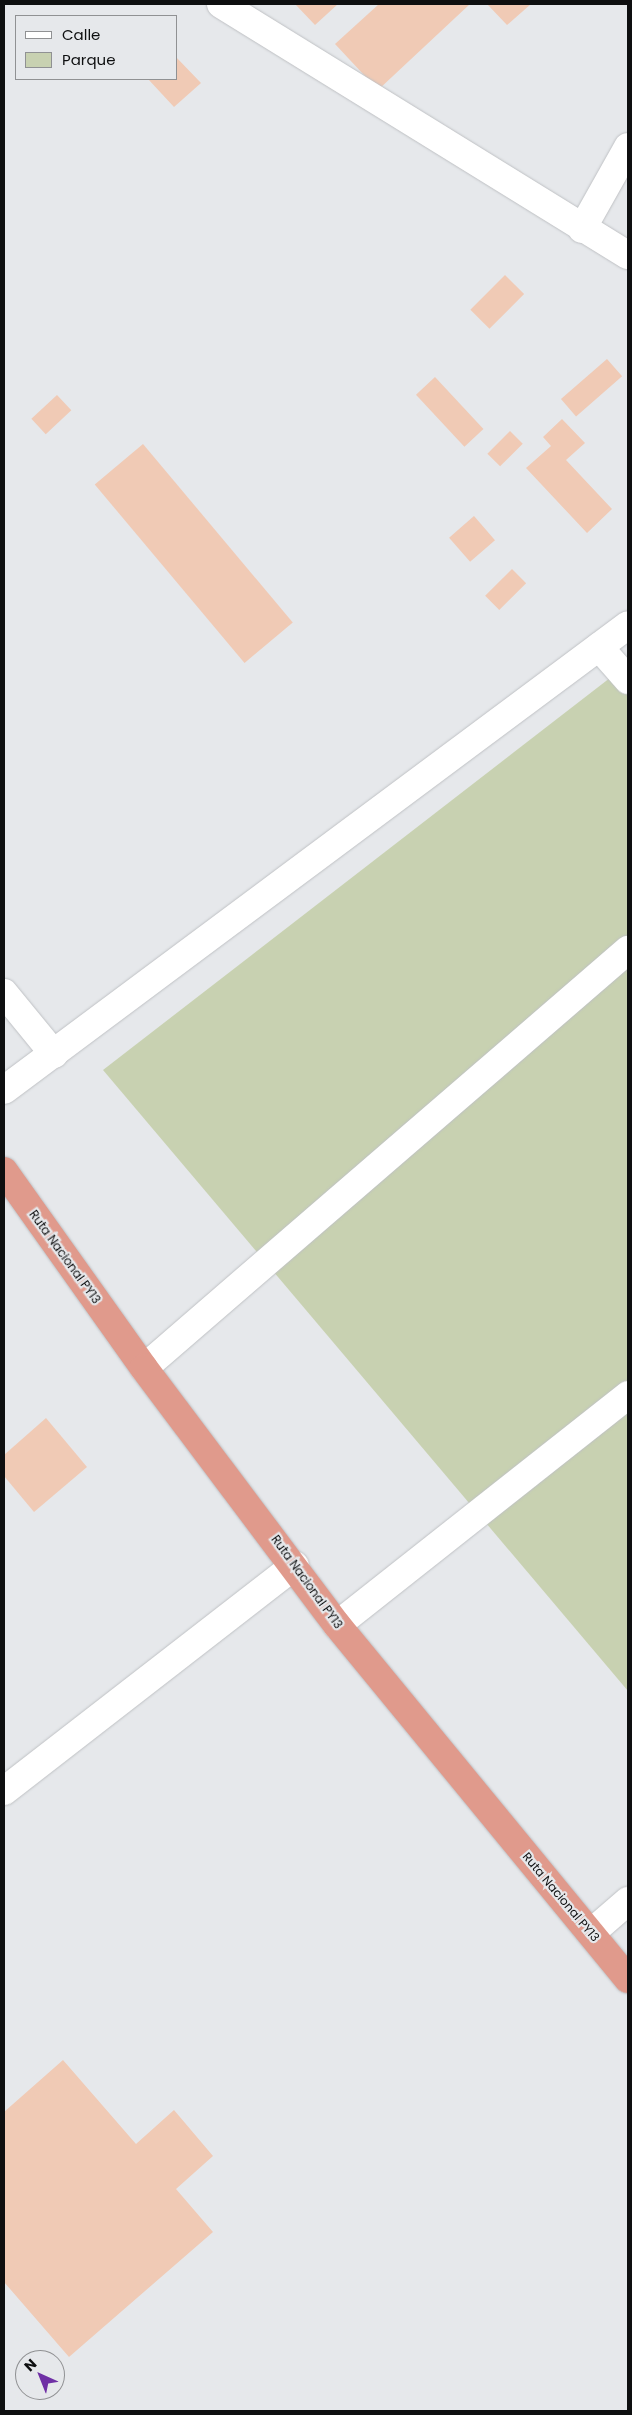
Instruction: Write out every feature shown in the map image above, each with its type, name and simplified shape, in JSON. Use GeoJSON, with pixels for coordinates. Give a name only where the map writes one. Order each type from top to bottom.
{"type":"FeatureCollection","features":[{"type":"Feature","properties":{"kind":"highway","name":"Ruta Nacional PY13"},"geometry":{"type":"LineString","coordinates":[[4,1171],[144,1368],[295,1564],[337,1625],[628,1979]]}},
{"type":"Feature","properties":{"kind":"street"},"geometry":{"type":"LineString","coordinates":[[226,5],[582,229],[628,255]]}},
{"type":"Feature","properties":{"kind":"street"},"geometry":{"type":"LineString","coordinates":[[582,229],[628,147]]}},
{"type":"Feature","properties":{"kind":"street"},"geometry":{"type":"LineString","coordinates":[[4,1090],[628,625]]}},
{"type":"Feature","properties":{"kind":"street"},"geometry":{"type":"LineString","coordinates":[[599,647],[628,680]]}},
{"type":"Feature","properties":{"kind":"street"},"geometry":{"type":"LineString","coordinates":[[144,1368],[628,950]]}},
{"type":"Feature","properties":{"kind":"street"},"geometry":{"type":"LineString","coordinates":[[4,993],[54,1054]]}},
{"type":"Feature","properties":{"kind":"street"},"geometry":{"type":"LineString","coordinates":[[337,1625],[628,1395]]}},
{"type":"Feature","properties":{"kind":"street"},"geometry":{"type":"LineString","coordinates":[[4,1791],[295,1564]]}},
{"type":"Feature","properties":{"kind":"street"},"geometry":{"type":"LineString","coordinates":[[591,1933],[628,1901]]}},
{"type":"Feature","properties":{"kind":"green space"},"geometry":{"type":"Polygon","coordinates":[[[628,664],[628,1691],[103,1070],[628,664]]]}},
{"type":"Feature","properties":{"kind":"building"},"geometry":{"type":"Polygon","coordinates":[[[295,4],[338,4],[315,25],[295,4]]]}},
{"type":"Feature","properties":{"kind":"building"},"geometry":{"type":"Polygon","coordinates":[[[379,4],[470,4],[378,90],[335,44],[379,4]]]}},
{"type":"Feature","properties":{"kind":"building"},"geometry":{"type":"Polygon","coordinates":[[[487,4],[531,4],[507,25],[487,4]]]}},
{"type":"Feature","properties":{"kind":"building"},"geometry":{"type":"Polygon","coordinates":[[[178,59],[201,83],[174,107],[149,80],[178,80],[178,59]]]}},
{"type":"Feature","properties":{"kind":"building"},"geometry":{"type":"Polygon","coordinates":[[[505,275],[524,294],[489,329],[470,310],[505,275]]]}},
{"type":"Feature","properties":{"kind":"building"},"geometry":{"type":"Polygon","coordinates":[[[607,359],[622,376],[576,416],[561,399],[607,359]]]}},
{"type":"Feature","properties":{"kind":"building"},"geometry":{"type":"Polygon","coordinates":[[[435,377],[483,429],[464,447],[416,395],[435,377]]]}},
{"type":"Feature","properties":{"kind":"building"},"geometry":{"type":"Polygon","coordinates":[[[57,395],[71,410],[46,434],[31,419],[57,395]]]}},
{"type":"Feature","properties":{"kind":"building"},"geometry":{"type":"Polygon","coordinates":[[[562,419],[585,443],[566,460],[612,509],[587,533],[526,468],[551,446],[543,437],[562,419]]]}},
{"type":"Feature","properties":{"kind":"building"},"geometry":{"type":"Polygon","coordinates":[[[510,431],[523,444],[500,466],[487,454],[510,431]]]}},
{"type":"Feature","properties":{"kind":"building"},"geometry":{"type":"Polygon","coordinates":[[[143,444],[293,622],[245,663],[95,484],[143,444]]]}},
{"type":"Feature","properties":{"kind":"building"},"geometry":{"type":"Polygon","coordinates":[[[474,516],[495,540],[470,562],[449,538],[474,516]]]}},
{"type":"Feature","properties":{"kind":"building"},"geometry":{"type":"Polygon","coordinates":[[[512,569],[526,583],[499,610],[485,596],[512,569]]]}},
{"type":"Feature","properties":{"kind":"building"},"geometry":{"type":"Polygon","coordinates":[[[46,1418],[87,1467],[34,1512],[4,1476],[4,1455],[46,1418]]]}},
{"type":"Feature","properties":{"kind":"building"},"geometry":{"type":"Polygon","coordinates":[[[63,2060],[136,2144],[174,2110],[213,2156],[176,2189],[213,2232],[69,2357],[65,2350],[63,2350],[4,2282],[4,2112],[63,2060]]]}}]}
